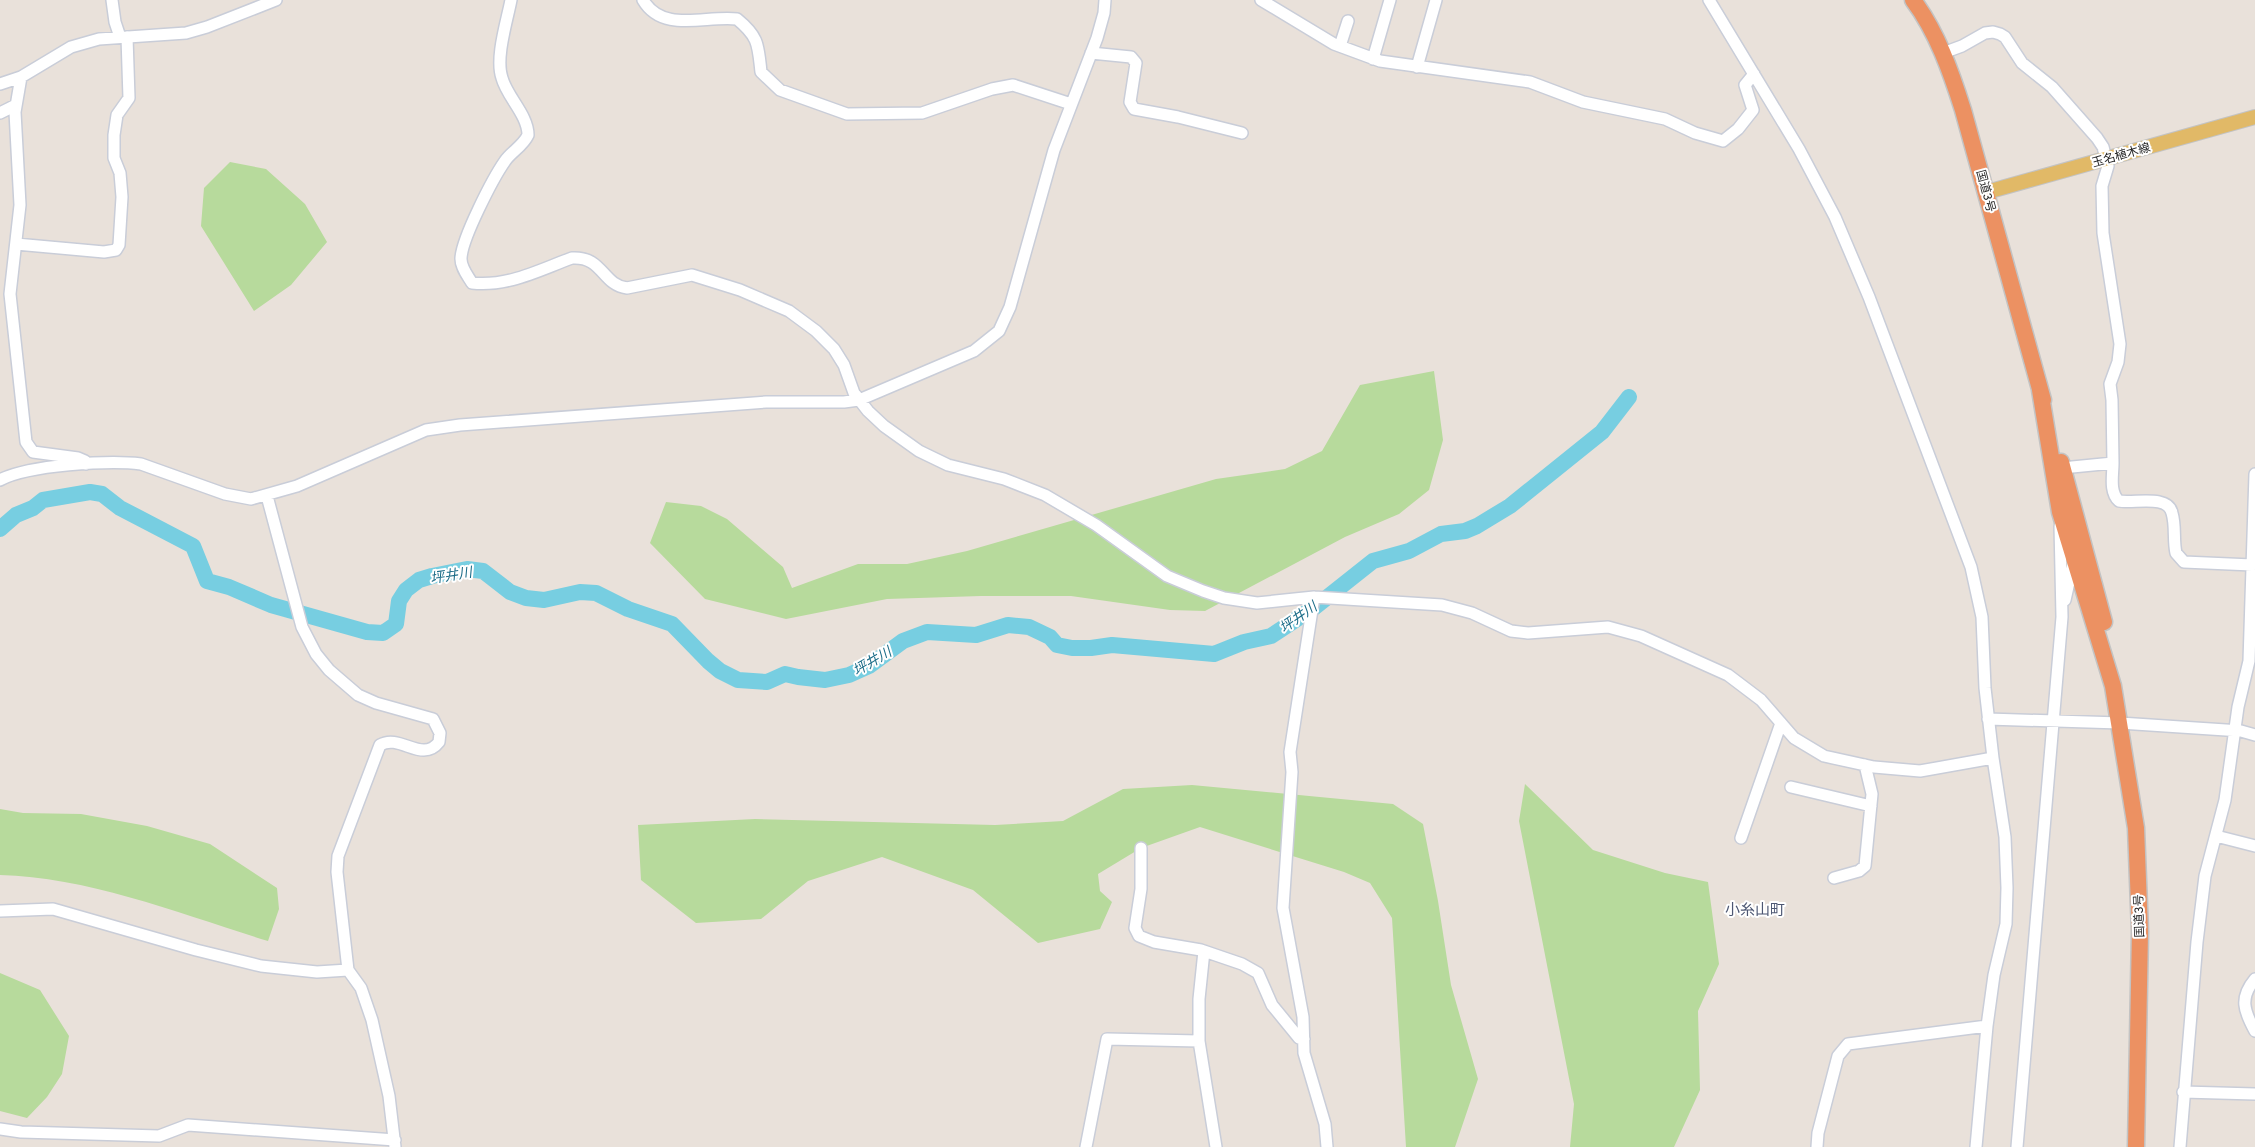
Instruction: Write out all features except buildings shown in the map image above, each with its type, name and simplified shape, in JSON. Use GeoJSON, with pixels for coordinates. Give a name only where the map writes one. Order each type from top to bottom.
{"type":"FeatureCollection","features":[{"type":"Feature","properties":{"kind":"highway","name":"国道3号"},"geometry":{"type":"LineString","coordinates":[[1913,0],[1943,53],[1963,110],[1987,192],[2098,595],[2113,664],[2113,686]]}},
{"type":"Feature","properties":{"kind":"highway","name":"国道3号"},"geometry":{"type":"LineString","coordinates":[[2040,390],[2060,512],[2113,686],[2136,828],[2140,932],[2136,1147]]}},
{"type":"Feature","properties":{"kind":"main road","name":"玉名植木線"},"geometry":{"type":"LineString","coordinates":[[1987,192],[2255,117]]}},
{"type":"Feature","properties":{"kind":"street"},"geometry":{"type":"LineString","coordinates":[[16,244],[104,252],[116,250],[120,238],[122,202],[120,173],[114,158],[114,135],[118,112],[129,98],[124,37],[115,22],[112,0]]}},
{"type":"Feature","properties":{"kind":"street"},"geometry":{"type":"LineString","coordinates":[[0,84],[21,77],[71,47],[100,39],[186,33],[207,27],[276,0]]}},
{"type":"Feature","properties":{"kind":"street"},"geometry":{"type":"LineString","coordinates":[[511,0],[500,64],[502,78],[528,135],[505,160],[464,245],[461,260],[464,271],[472,284],[489,285],[503,283],[572,258],[580,258],[591,261],[612,282],[622,288],[684,276],[700,276],[759,298],[788,311],[807,323],[838,355],[859,400],[876,420],[918,451],[948,465],[1004,479],[1045,496],[1096,525],[1166,576],[1224,598],[1257,603],[1314,597],[1442,605],[1472,613],[1510,631],[1528,633],[1608,628],[1641,636],[1728,675],[1761,700],[1794,738],[1824,756],[1865,765],[1920,771],[1992,758]]}},
{"type":"Feature","properties":{"kind":"street"},"geometry":{"type":"LineString","coordinates":[[643,0],[653,11],[675,21],[737,19],[752,31],[759,51],[761,72],[780,90],[847,114],[922,113],[992,89],[1013,85],[1071,104]]}},
{"type":"Feature","properties":{"kind":"street"},"geometry":{"type":"LineString","coordinates":[[0,480],[29,471],[86,464],[106,462],[141,464],[225,494],[251,498],[267,496],[297,486],[426,430],[460,425],[766,402],[844,402],[859,400],[974,351],[999,331],[1014,294],[1054,150],[1091,53],[1104,13],[1105,0]]}},
{"type":"Feature","properties":{"kind":"street"},"geometry":{"type":"LineString","coordinates":[[1262,0],[1276,4],[1340,46],[1374,59],[1417,67],[1530,82],[1583,102],[1666,119],[1695,133],[1723,141],[1738,129],[1753,110],[1745,85],[1754,74]]}},
{"type":"Feature","properties":{"kind":"street"},"geometry":{"type":"LineString","coordinates":[[1374,59],[1390,0]]}},
{"type":"Feature","properties":{"kind":"street"},"geometry":{"type":"LineString","coordinates":[[1417,67],[1436,0]]}},
{"type":"Feature","properties":{"kind":"street"},"geometry":{"type":"LineString","coordinates":[[1710,0],[1799,149],[1835,217],[1869,297],[1968,559],[1982,617],[1983,655],[1992,758],[2005,837],[2006,924],[1994,975],[1987,1026],[1976,1147]]}},
{"type":"Feature","properties":{"kind":"street"},"geometry":{"type":"LineString","coordinates":[[1340,46],[1348,21]]}},
{"type":"Feature","properties":{"kind":"street"},"geometry":{"type":"LineString","coordinates":[[1943,53],[1985,33],[1993,32],[2005,37],[2022,63],[2052,87],[2097,138],[2108,166],[2102,186],[2103,233],[2120,344],[2118,362],[2110,384],[2112,400],[2112,491],[2114,497],[2119,501],[2158,502],[2168,505],[2172,512],[2174,547],[2179,559],[2184,562],[2253,563]]}},
{"type":"Feature","properties":{"kind":"street"},"geometry":{"type":"LineString","coordinates":[[1091,53],[1131,57],[1136,63],[1130,102],[1134,109],[1178,117],[1242,133]]}},
{"type":"Feature","properties":{"kind":"street"},"geometry":{"type":"LineString","coordinates":[[21,77],[16,105],[20,195],[10,305],[26,442],[33,452],[78,458],[85,461],[86,464]]}},
{"type":"Feature","properties":{"kind":"street"},"geometry":{"type":"LineString","coordinates":[[0,113],[16,105]]}},
{"type":"Feature","properties":{"kind":"street"},"geometry":{"type":"LineString","coordinates":[[2062,468],[2113,463]]}},
{"type":"Feature","properties":{"kind":"street"},"geometry":{"type":"LineString","coordinates":[[2180,1147],[2183,1092],[2205,876],[2224,800],[2238,707],[2249,661],[2255,474]]}},
{"type":"Feature","properties":{"kind":"street"},"geometry":{"type":"LineString","coordinates":[[0,1129],[21,1132],[159,1136],[188,1125],[395,1144],[389,1096],[372,1020],[361,988],[348,970],[337,865],[368,772],[378,749],[385,743],[394,741],[416,750],[428,750],[439,742],[440,733],[436,723],[428,717],[367,700],[344,685],[316,654],[302,627],[267,496]]}},
{"type":"Feature","properties":{"kind":"street"},"geometry":{"type":"LineString","coordinates":[[2017,1147],[2062,617],[2060,512]]}},
{"type":"Feature","properties":{"kind":"street"},"geometry":{"type":"LineString","coordinates":[[2062,617],[2078,543],[2078,526]]}},
{"type":"Feature","properties":{"kind":"street"},"geometry":{"type":"LineString","coordinates":[[1314,597],[1290,752],[1292,772],[1283,908],[1303,1017],[1304,1053],[1325,1124],[1327,1147]]}},
{"type":"Feature","properties":{"kind":"street"},"geometry":{"type":"LineString","coordinates":[[1988,719],[2120,723],[2241,730],[2255,735]]}},
{"type":"Feature","properties":{"kind":"street"},"geometry":{"type":"LineString","coordinates":[[1741,838],[1781,723]]}},
{"type":"Feature","properties":{"kind":"street"},"geometry":{"type":"LineString","coordinates":[[1834,878],[1860,871],[1865,866],[1872,794],[1865,765]]}},
{"type":"Feature","properties":{"kind":"street"},"geometry":{"type":"LineString","coordinates":[[1791,788],[1871,806]]}},
{"type":"Feature","properties":{"kind":"street"},"geometry":{"type":"LineString","coordinates":[[2216,836],[2255,846]]}},
{"type":"Feature","properties":{"kind":"street"},"geometry":{"type":"LineString","coordinates":[[1141,848],[1141,889],[1135,932],[1139,936],[1154,942],[1204,951],[1242,964],[1258,973],[1272,1005],[1300,1038],[1304,1039]]}},
{"type":"Feature","properties":{"kind":"street"},"geometry":{"type":"LineString","coordinates":[[0,911],[53,909],[196,950],[261,966],[317,972],[348,970]]}},
{"type":"Feature","properties":{"kind":"street"},"geometry":{"type":"LineString","coordinates":[[1204,951],[1199,999],[1199,1041],[1216,1147]]}},
{"type":"Feature","properties":{"kind":"street"},"geometry":{"type":"LineString","coordinates":[[2255,979],[2246,990],[2244,1000],[2249,1020],[2255,1031]]}},
{"type":"Feature","properties":{"kind":"street"},"geometry":{"type":"LineString","coordinates":[[1817,1147],[1818,1133],[1838,1056],[1848,1044],[1987,1026]]}},
{"type":"Feature","properties":{"kind":"street"},"geometry":{"type":"LineString","coordinates":[[1086,1147],[1107,1039],[1199,1041]]}},
{"type":"Feature","properties":{"kind":"street"},"geometry":{"type":"LineString","coordinates":[[2183,1092],[2255,1094]]}},
{"type":"Feature","properties":{"kind":"green space"},"geometry":{"type":"Polygon","coordinates":[[[230,162],[266,169],[305,204],[327,242],[291,285],[254,311],[201,226],[204,188],[230,162]]]}},
{"type":"Feature","properties":{"kind":"green space"},"geometry":{"type":"Polygon","coordinates":[[[1434,371],[1443,440],[1429,490],[1399,514],[1345,537],[1205,611],[1170,610],[1071,596],[981,596],[887,599],[786,619],[705,599],[650,543],[666,502],[701,506],[727,519],[783,567],[792,588],[858,564],[907,564],[967,551],[1216,479],[1285,469],[1322,451],[1360,385],[1434,371]]]}},
{"type":"Feature","properties":{"kind":"green space"},"geometry":{"type":"Polygon","coordinates":[[[1525,784],[1593,850],[1665,873],[1708,882],[1719,964],[1698,1011],[1700,1090],[1674,1147],[1570,1147],[1574,1104],[1519,821],[1525,784]]]}},
{"type":"Feature","properties":{"kind":"green space"},"geometry":{"type":"Polygon","coordinates":[[[1192,785],[1393,804],[1423,824],[1438,901],[1451,985],[1478,1079],[1455,1147],[1406,1147],[1392,918],[1370,883],[1344,872],[1200,827],[1141,848],[1098,874],[1100,891],[1112,902],[1100,929],[1038,943],[973,890],[882,857],[808,881],[761,919],[696,923],[641,880],[638,825],[755,819],[995,825],[1063,821],[1123,789],[1192,785]]]}},
{"type":"Feature","properties":{"kind":"green space"},"geometry":{"type":"Polygon","coordinates":[[[0,809],[23,813],[81,814],[147,826],[210,844],[277,888],[279,909],[268,941],[169,909],[101,890],[34,877],[0,875],[0,809]]]}},
{"type":"Feature","properties":{"kind":"green space"},"geometry":{"type":"Polygon","coordinates":[[[0,973],[40,990],[69,1036],[62,1074],[47,1097],[27,1118],[0,1111],[0,973]]]}},
{"type":"Feature","properties":{"kind":"waterway","name":"坪井川"},"geometry":{"type":"LineString","coordinates":[[0,529],[16,515],[33,508],[43,500],[90,492],[102,494],[120,508],[193,546],[207,581],[229,587],[271,605],[367,632],[383,633],[396,624],[399,601],[406,590],[419,580],[467,569],[483,571],[510,592],[526,598],[544,600],[580,592],[596,593],[628,609],[672,624],[708,661],[720,671],[738,680],[767,682],[785,674],[825,680],[849,675],[869,666],[903,641],[927,632],[976,635],[1008,625],[1029,627],[1050,637],[1057,645],[1072,648],[1112,645],[1214,654],[1244,642],[1271,636],[1315,607],[1373,561],[1409,551],[1441,534],[1465,531],[1510,506],[1602,432],[1629,397]]}},
{"type":"Feature","properties":{"kind":"district","name":"小糸山町"},"geometry":{"type":"Point","coordinates":[1755,910]}}]}
